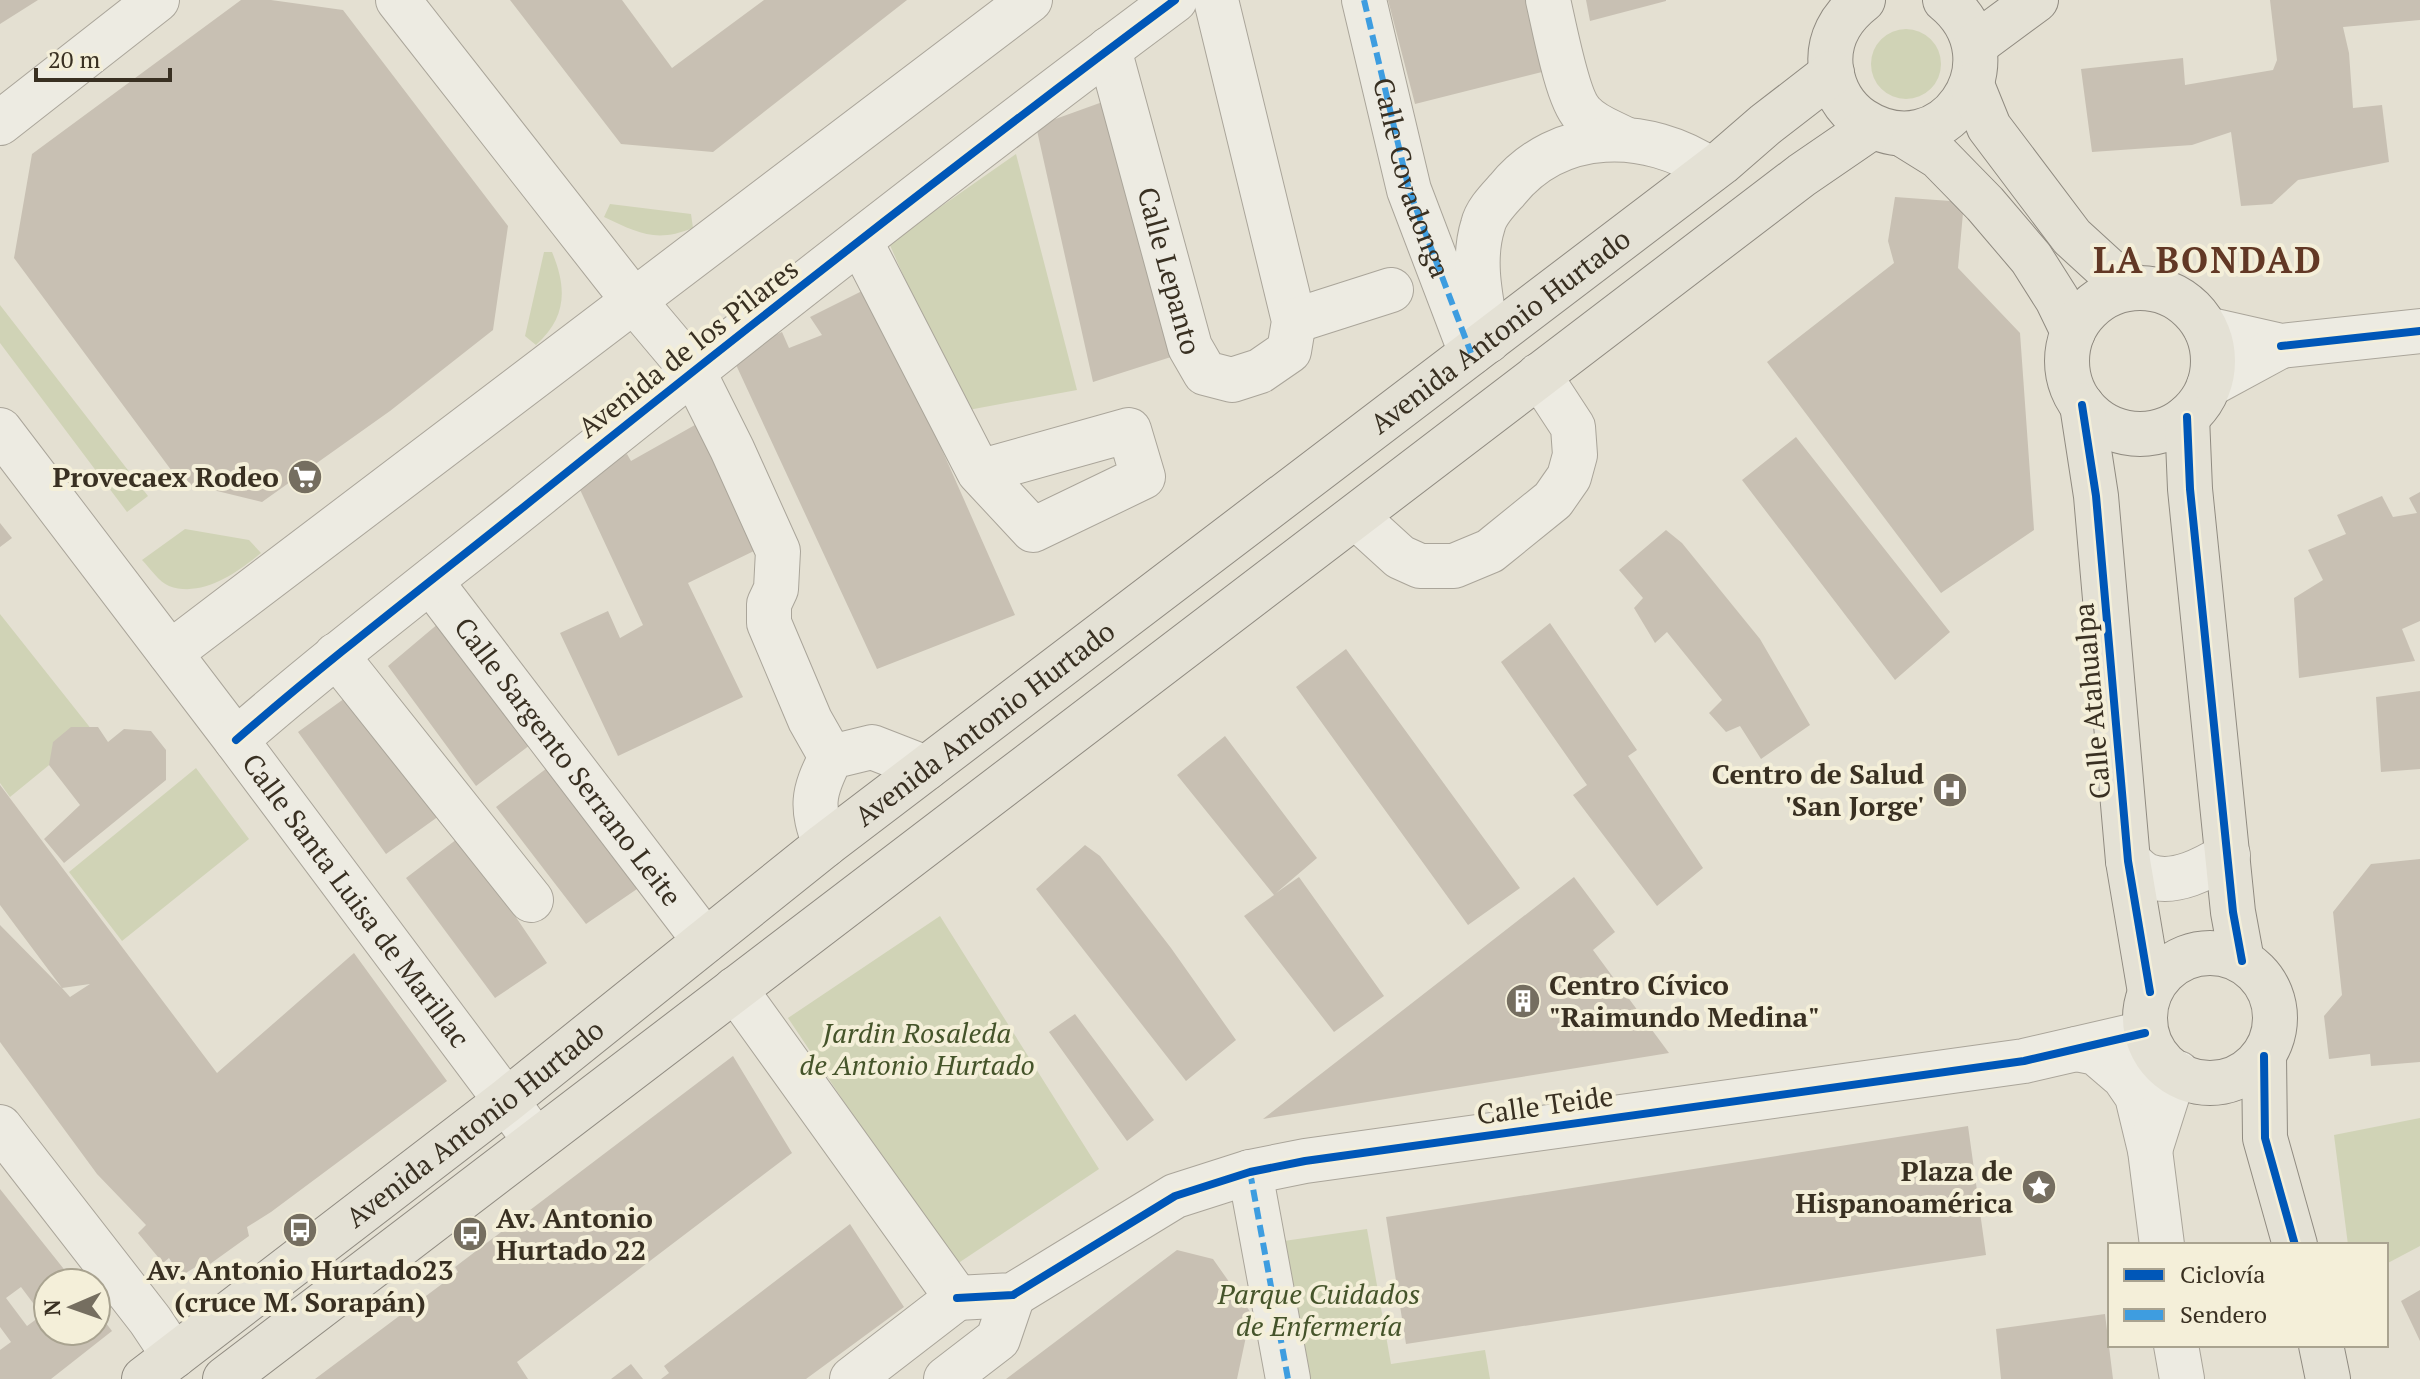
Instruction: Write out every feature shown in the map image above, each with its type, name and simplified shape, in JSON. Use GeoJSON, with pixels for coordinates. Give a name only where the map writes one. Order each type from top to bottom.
{"type":"FeatureCollection","features":[{"type":"Feature","properties":{"kind":"main road"},"geometry":{"type":"LineString","coordinates":[[1945,0],[1957,10],[1969,28],[1974,65],[1989,127],[2072,237],[2107,269],[2134,287]]}},
{"type":"Feature","properties":{"kind":"main road","name":"Avenida Antonio Hurtado"},"geometry":{"type":"LineString","coordinates":[[225,1379],[1802,175],[1887,130],[1923,131],[1940,124],[1958,109],[1974,65],[2036,0]]}},
{"type":"Feature","properties":{"kind":"main road","name":"Avenida Antonio Hurtado"},"geometry":{"type":"LineString","coordinates":[[159,1367],[506,1101],[825,845],[1711,170],[1839,26]]}},
{"type":"Feature","properties":{"kind":"main road"},"geometry":{"type":"LineString","coordinates":[[1839,26],[1845,105],[1939,157],[2031,258],[2073,332]]}},
{"type":"Feature","properties":{"kind":"main road"},"geometry":{"type":"LineString","coordinates":[[2198,401],[2159,431],[2139,434],[2109,427],[2094,418],[2082,405],[2068,374],[2068,348],[2073,332],[2088,310],[2106,296],[2134,287],[2155,289],[2183,301],[2206,329],[2213,361],[2198,401],[2190,489],[2233,912],[2242,961]]}},
{"type":"Feature","properties":{"kind":"main road","name":"Calle Atahualpa"},"geometry":{"type":"LineString","coordinates":[[2082,405],[2096,496],[2128,861],[2120,1028]]}},
{"type":"Feature","properties":{"kind":"main road"},"geometry":{"type":"LineString","coordinates":[[2198,1078],[2230,1081],[2249,1071],[2264,1056],[2273,1037],[2275,1015],[2271,993],[2259,975],[2242,961],[2222,953],[2201,953],[2180,959],[2163,972],[2120,1028],[2154,1053],[2198,1078],[2241,1099],[2265,1138]]}},
{"type":"Feature","properties":{"kind":"main road"},"geometry":{"type":"LineString","coordinates":[[2264,1056],[2265,1138],[2294,1243]]}},
{"type":"Feature","properties":{"kind":"main road"},"geometry":{"type":"LineString","coordinates":[[2321,1347],[2328,1379]]}},
{"type":"Feature","properties":{"kind":"street"},"geometry":{"type":"LineString","coordinates":[[0,123],[157,0]]}},
{"type":"Feature","properties":{"kind":"street"},"geometry":{"type":"LineString","coordinates":[[398,0],[634,301],[693,371],[778,551],[776,589],[769,604],[769,623],[810,720],[831,757]]}},
{"type":"Feature","properties":{"kind":"street"},"geometry":{"type":"LineString","coordinates":[[170,653],[1030,0]]}},
{"type":"Feature","properties":{"kind":"street","name":"Avenida de los Pilares"},"geometry":{"type":"LineString","coordinates":[[236,740],[336,655],[693,371],[1175,0]]}},
{"type":"Feature","properties":{"kind":"street"},"geometry":{"type":"LineString","coordinates":[[1216,0],[1294,321],[1391,290]]}},
{"type":"Feature","properties":{"kind":"street","name":"Calle Covadonga"},"geometry":{"type":"LineString","coordinates":[[1364,0],[1409,190],[1480,347]]}},
{"type":"Feature","properties":{"kind":"street"},"geometry":{"type":"LineString","coordinates":[[1548,0],[1579,111],[1592,122],[1625,139]]}},
{"type":"Feature","properties":{"kind":"street","name":"Calle Lepanto"},"geometry":{"type":"LineString","coordinates":[[1109,49],[1190,347],[1205,373],[1232,380],[1260,371],[1289,351],[1294,321]]}},
{"type":"Feature","properties":{"kind":"street"},"geometry":{"type":"LineString","coordinates":[[1480,347],[1478,244],[1484,221],[1516,179],[1536,161],[1577,143],[1625,139],[1688,154],[1711,170]]}},
{"type":"Feature","properties":{"kind":"street"},"geometry":{"type":"LineString","coordinates":[[860,241],[979,472]]}},
{"type":"Feature","properties":{"kind":"street"},"geometry":{"type":"LineString","coordinates":[[2206,329],[2281,346],[2420,331]]}},
{"type":"Feature","properties":{"kind":"street"},"geometry":{"type":"LineString","coordinates":[[2198,401],[2281,346]]}},
{"type":"Feature","properties":{"kind":"street"},"geometry":{"type":"LineString","coordinates":[[1356,517],[1400,557],[1420,566],[1454,566],[1490,551],[1553,500],[1569,477],[1575,455],[1573,427],[1539,375]]}},
{"type":"Feature","properties":{"kind":"street","name":"Calle Santa Luisa de Marillac"},"geometry":{"type":"LineString","coordinates":[[0,430],[536,1141]]}},
{"type":"Feature","properties":{"kind":"street","name":"Calle Sargento Serrano Leite"},"geometry":{"type":"LineString","coordinates":[[431,582],[705,941]]}},
{"type":"Feature","properties":{"kind":"street"},"geometry":{"type":"LineString","coordinates":[[336,655],[531,900]]}},
{"type":"Feature","properties":{"kind":"street"},"geometry":{"type":"LineString","coordinates":[[825,845],[815,816],[818,783],[831,757],[872,747],[926,768]]}},
{"type":"Feature","properties":{"kind":"street"},"geometry":{"type":"LineString","coordinates":[[2128,861],[2148,876],[2171,878],[2201,871],[2228,855]]}},
{"type":"Feature","properties":{"kind":"street"},"geometry":{"type":"LineString","coordinates":[[735,989],[957,1298]]}},
{"type":"Feature","properties":{"kind":"street"},"geometry":{"type":"LineString","coordinates":[[2120,1028],[2096,1053],[2124,1077],[2137,1096],[2150,1150],[2162,1243]]}},
{"type":"Feature","properties":{"kind":"street","name":"Calle Teide"},"geometry":{"type":"LineString","coordinates":[[1013,1295],[1175,1196],[1250,1172],[1305,1161],[2024,1061],[2120,1028]]}},
{"type":"Feature","properties":{"kind":"street"},"geometry":{"type":"LineString","coordinates":[[2150,1150],[2170,1087],[2198,1078]]}},
{"type":"Feature","properties":{"kind":"street"},"geometry":{"type":"LineString","coordinates":[[0,1127],[150,1320],[159,1367]]}},
{"type":"Feature","properties":{"kind":"street"},"geometry":{"type":"LineString","coordinates":[[1250,1172],[1288,1379]]}},
{"type":"Feature","properties":{"kind":"street"},"geometry":{"type":"LineString","coordinates":[[852,1379],[957,1298],[1013,1295],[998,1339],[946,1379]]}},
{"type":"Feature","properties":{"kind":"street"},"geometry":{"type":"LineString","coordinates":[[2176,1347],[2182,1379]]}},
{"type":"Feature","properties":{"kind":"green space"},"geometry":{"type":"Polygon","coordinates":[[[1906,29],[1931,39],[1941,64],[1931,89],[1906,99],[1881,89],[1871,64],[1881,39],[1906,29]]]}},
{"type":"Feature","properties":{"kind":"green space"},"geometry":{"type":"Polygon","coordinates":[[[1016,154],[1077,390],[963,411],[889,243],[1016,154]]]}},
{"type":"Feature","properties":{"kind":"green space"},"geometry":{"type":"Polygon","coordinates":[[[610,204],[691,214],[693,228],[668,235],[647,234],[604,217],[610,204]]]}},
{"type":"Feature","properties":{"kind":"green space"},"geometry":{"type":"Polygon","coordinates":[[[544,252],[552,252],[557,265],[561,302],[554,324],[536,345],[525,336],[544,252]]]}},
{"type":"Feature","properties":{"kind":"green space"},"geometry":{"type":"Polygon","coordinates":[[[0,305],[148,496],[127,512],[0,343],[0,305]]]}},
{"type":"Feature","properties":{"kind":"green space"},"geometry":{"type":"Polygon","coordinates":[[[185,529],[249,540],[261,553],[218,582],[194,589],[169,586],[142,560],[185,529]]]}},
{"type":"Feature","properties":{"kind":"green space"},"geometry":{"type":"Polygon","coordinates":[[[0,614],[92,730],[10,797],[0,783],[0,614]]]}},
{"type":"Feature","properties":{"kind":"green space"},"geometry":{"type":"Polygon","coordinates":[[[196,768],[249,839],[122,941],[69,872],[196,768]]]}},
{"type":"Feature","properties":{"kind":"green space","name":"Jardin Rosaleda de Antonio Hurtado"},"geometry":{"type":"Polygon","coordinates":[[[940,916],[1099,1169],[954,1266],[788,1018],[940,916]]]}},
{"type":"Feature","properties":{"kind":"green space"},"geometry":{"type":"Polygon","coordinates":[[[2420,1118],[2420,1246],[2388,1263],[2388,1243],[2348,1243],[2334,1135],[2420,1118]]]}},
{"type":"Feature","properties":{"kind":"green space","name":"Parque Cuidados de Enfermería"},"geometry":{"type":"Polygon","coordinates":[[[1367,1229],[1391,1364],[1485,1350],[1490,1379],[1265,1379],[1249,1246],[1367,1229]]]}},
{"type":"Feature","properties":{"kind":"building"},"geometry":{"type":"Polygon","coordinates":[[[0,0],[38,0],[0,24],[0,0]]]}},
{"type":"Feature","properties":{"kind":"building"},"geometry":{"type":"Polygon","coordinates":[[[241,0],[271,0],[343,10],[508,226],[493,330],[390,411],[262,502],[180,482],[14,258],[32,154],[241,0]]]}},
{"type":"Feature","properties":{"kind":"building"},"geometry":{"type":"Polygon","coordinates":[[[510,0],[622,0],[672,68],[764,0],[907,0],[713,152],[621,144],[510,0]]]}},
{"type":"Feature","properties":{"kind":"building"},"geometry":{"type":"Polygon","coordinates":[[[1388,0],[1531,0],[1550,70],[1415,104],[1388,0]]]}},
{"type":"Feature","properties":{"kind":"building"},"geometry":{"type":"Polygon","coordinates":[[[1586,0],[1666,0],[1666,1],[1590,21],[1586,0]]]}},
{"type":"Feature","properties":{"kind":"building"},"geometry":{"type":"Polygon","coordinates":[[[2270,0],[2420,0],[2420,20],[2343,27],[2349,53],[2353,108],[2382,105],[2389,162],[2298,180],[2272,204],[2241,206],[2231,132],[2192,145],[2092,152],[2081,69],[2183,58],[2185,85],[2273,70],[2277,60],[2270,0]]]}},
{"type":"Feature","properties":{"kind":"building"},"geometry":{"type":"Polygon","coordinates":[[[1108,100],[1171,357],[1093,382],[1036,126],[1108,100]]]}},
{"type":"Feature","properties":{"kind":"building"},"geometry":{"type":"Polygon","coordinates":[[[1895,197],[1964,202],[1958,268],[2020,333],[2034,530],[1941,593],[1767,362],[1894,263],[1888,241],[1895,197]]]}},
{"type":"Feature","properties":{"kind":"building"},"geometry":{"type":"Polygon","coordinates":[[[870,287],[1015,615],[877,669],[731,354],[782,332],[789,348],[822,335],[810,317],[870,287]]]}},
{"type":"Feature","properties":{"kind":"building"},"geometry":{"type":"Polygon","coordinates":[[[702,421],[756,550],[688,583],[743,697],[618,756],[560,633],[608,611],[620,638],[643,625],[576,481],[627,454],[631,461],[702,421]]]}},
{"type":"Feature","properties":{"kind":"building"},"geometry":{"type":"Polygon","coordinates":[[[1796,437],[1950,632],[1895,680],[1742,480],[1796,437]]]}},
{"type":"Feature","properties":{"kind":"building"},"geometry":{"type":"Polygon","coordinates":[[[2420,492],[2420,621],[2402,629],[2415,661],[2299,678],[2294,598],[2323,580],[2308,550],[2346,534],[2337,515],[2382,496],[2393,517],[2417,513],[2409,498],[2420,492]]]}},
{"type":"Feature","properties":{"kind":"building"},"geometry":{"type":"Polygon","coordinates":[[[0,523],[12,538],[0,547],[0,523]]]}},
{"type":"Feature","properties":{"kind":"building"},"geometry":{"type":"Polygon","coordinates":[[[1666,530],[1682,543],[1760,639],[1810,725],[1761,759],[1740,726],[1726,732],[1709,713],[1722,700],[1667,632],[1655,643],[1634,608],[1643,598],[1619,570],[1666,530]]]}},
{"type":"Feature","properties":{"kind":"building"},"geometry":{"type":"Polygon","coordinates":[[[439,623],[530,745],[476,786],[388,666],[439,623]]]}},
{"type":"Feature","properties":{"kind":"building"},"geometry":{"type":"Polygon","coordinates":[[[1550,623],[1637,750],[1628,756],[1703,868],[1657,906],[1573,795],[1587,785],[1501,662],[1550,623]]]}},
{"type":"Feature","properties":{"kind":"building"},"geometry":{"type":"Polygon","coordinates":[[[1346,649],[1520,888],[1468,925],[1296,687],[1346,649]]]}},
{"type":"Feature","properties":{"kind":"building"},"geometry":{"type":"Polygon","coordinates":[[[2420,691],[2420,769],[2381,772],[2376,697],[2420,691]]]}},
{"type":"Feature","properties":{"kind":"building"},"geometry":{"type":"Polygon","coordinates":[[[352,693],[439,816],[386,854],[298,732],[352,693]]]}},
{"type":"Feature","properties":{"kind":"building"},"geometry":{"type":"Polygon","coordinates":[[[71,727],[98,727],[108,742],[124,729],[151,731],[166,750],[166,780],[64,863],[44,839],[80,805],[49,765],[53,742],[71,727]]]}},
{"type":"Feature","properties":{"kind":"building"},"geometry":{"type":"Polygon","coordinates":[[[1225,736],[1317,858],[1276,893],[1299,877],[1384,996],[1334,1032],[1244,916],[1274,895],[1177,775],[1225,736]]]}},
{"type":"Feature","properties":{"kind":"building"},"geometry":{"type":"Polygon","coordinates":[[[551,765],[637,889],[586,924],[496,807],[551,765]]]}},
{"type":"Feature","properties":{"kind":"building"},"geometry":{"type":"Polygon","coordinates":[[[0,785],[217,1073],[354,953],[447,1081],[247,1227],[249,1236],[203,1269],[202,1263],[181,1276],[169,1258],[163,1263],[138,1233],[146,1225],[97,1174],[0,1042],[0,925],[62,988],[0,905],[0,785]],[[90,984],[62,988],[70,997],[90,984]]]}},
{"type":"Feature","properties":{"kind":"building"},"geometry":{"type":"Polygon","coordinates":[[[461,836],[547,963],[495,998],[406,878],[461,836]]]}},
{"type":"Feature","properties":{"kind":"building"},"geometry":{"type":"Polygon","coordinates":[[[1085,845],[1100,856],[1171,948],[1236,1040],[1186,1081],[1036,889],[1085,845]]]}},
{"type":"Feature","properties":{"kind":"building"},"geometry":{"type":"Polygon","coordinates":[[[2420,859],[2420,1062],[2371,1066],[2370,1054],[2329,1059],[2324,1016],[2342,995],[2333,912],[2371,864],[2420,859]]]}},
{"type":"Feature","properties":{"kind":"building","name":"Centro Cívico \"Raimundo Medina\""},"geometry":{"type":"Polygon","coordinates":[[[1574,877],[1615,932],[1593,950],[1669,1053],[1263,1119],[1574,877]]]}},
{"type":"Feature","properties":{"kind":"building"},"geometry":{"type":"Polygon","coordinates":[[[1075,1014],[1154,1120],[1127,1141],[1049,1032],[1075,1014]]]}},
{"type":"Feature","properties":{"kind":"building"},"geometry":{"type":"Polygon","coordinates":[[[733,1056],[792,1153],[517,1362],[528,1379],[315,1379],[458,1272],[455,1267],[733,1056]]]}},
{"type":"Feature","properties":{"kind":"building"},"geometry":{"type":"Polygon","coordinates":[[[1968,1126],[1986,1255],[1406,1344],[1386,1217],[1968,1126]]]}},
{"type":"Feature","properties":{"kind":"building"},"geometry":{"type":"Polygon","coordinates":[[[0,1189],[62,1267],[32,1267],[32,1302],[21,1287],[6,1298],[27,1326],[32,1322],[32,1347],[92,1347],[51,1379],[0,1379],[0,1350],[11,1342],[0,1327],[0,1189]]]}},
{"type":"Feature","properties":{"kind":"building"},"geometry":{"type":"Polygon","coordinates":[[[850,1224],[904,1307],[806,1379],[661,1379],[669,1373],[664,1366],[850,1224]]]}},
{"type":"Feature","properties":{"kind":"building"},"geometry":{"type":"Polygon","coordinates":[[[1177,1250],[1213,1259],[1251,1313],[1237,1379],[1006,1379],[1177,1250]]]}},
{"type":"Feature","properties":{"kind":"building"},"geometry":{"type":"Polygon","coordinates":[[[2420,1290],[2420,1341],[2401,1301],[2420,1290]]]}},
{"type":"Feature","properties":{"kind":"building"},"geometry":{"type":"Polygon","coordinates":[[[2105,1314],[2113,1379],[2001,1379],[1996,1329],[2105,1314]]]}},
{"type":"Feature","properties":{"kind":"building"},"geometry":{"type":"Polygon","coordinates":[[[631,1364],[643,1379],[611,1379],[631,1364]]]}},
{"type":"Feature","properties":{"kind":"marked path"},"geometry":{"type":"LineString","coordinates":[[1364,0],[1409,190],[1471,353]]}},
{"type":"Feature","properties":{"kind":"marked path"},"geometry":{"type":"LineString","coordinates":[[1250,1172],[1288,1379]]}},
{"type":"Feature","properties":{"kind":"cycle path"},"geometry":{"type":"LineString","coordinates":[[236,740],[349,646],[777,305],[1175,0]]}},
{"type":"Feature","properties":{"kind":"cycle path"},"geometry":{"type":"LineString","coordinates":[[2281,346],[2420,331]]}},
{"type":"Feature","properties":{"kind":"cycle path"},"geometry":{"type":"LineString","coordinates":[[2082,405],[2096,496],[2128,861],[2150,992]]}},
{"type":"Feature","properties":{"kind":"cycle path"},"geometry":{"type":"LineString","coordinates":[[2187,417],[2190,489],[2233,912],[2242,961]]}},
{"type":"Feature","properties":{"kind":"cycle path"},"geometry":{"type":"LineString","coordinates":[[957,1298],[1013,1295],[1175,1196],[1250,1172],[1305,1161],[2024,1061],[2145,1033]]}},
{"type":"Feature","properties":{"kind":"cycle path"},"geometry":{"type":"LineString","coordinates":[[2264,1056],[2265,1138],[2294,1243]]}},
{"type":"Feature","properties":{"kind":"place","name":"Provecaex Rodeo"},"geometry":{"type":"Point","coordinates":[305,477]}},
{"type":"Feature","properties":{"kind":"place","name":"Centro de Salud 'San Jorge'"},"geometry":{"type":"Point","coordinates":[1950,790]}},
{"type":"Feature","properties":{"kind":"place","name":"Centro Cívico \"Raimundo Medina\""},"geometry":{"type":"Point","coordinates":[1523,1001]}},
{"type":"Feature","properties":{"kind":"place","name":"Plaza de Hispanoamérica"},"geometry":{"type":"Point","coordinates":[2039,1187]}},
{"type":"Feature","properties":{"kind":"place","name":"Av. Antonio Hurtado23 (cruce M. Sorapán)"},"geometry":{"type":"Point","coordinates":[300,1230]}},
{"type":"Feature","properties":{"kind":"place","name":"Av. Antonio Hurtado 22"},"geometry":{"type":"Point","coordinates":[470,1234]}},
{"type":"Feature","properties":{"kind":"district","name":"LA BONDAD"},"geometry":{"type":"Point","coordinates":[2208,260]}}]}
